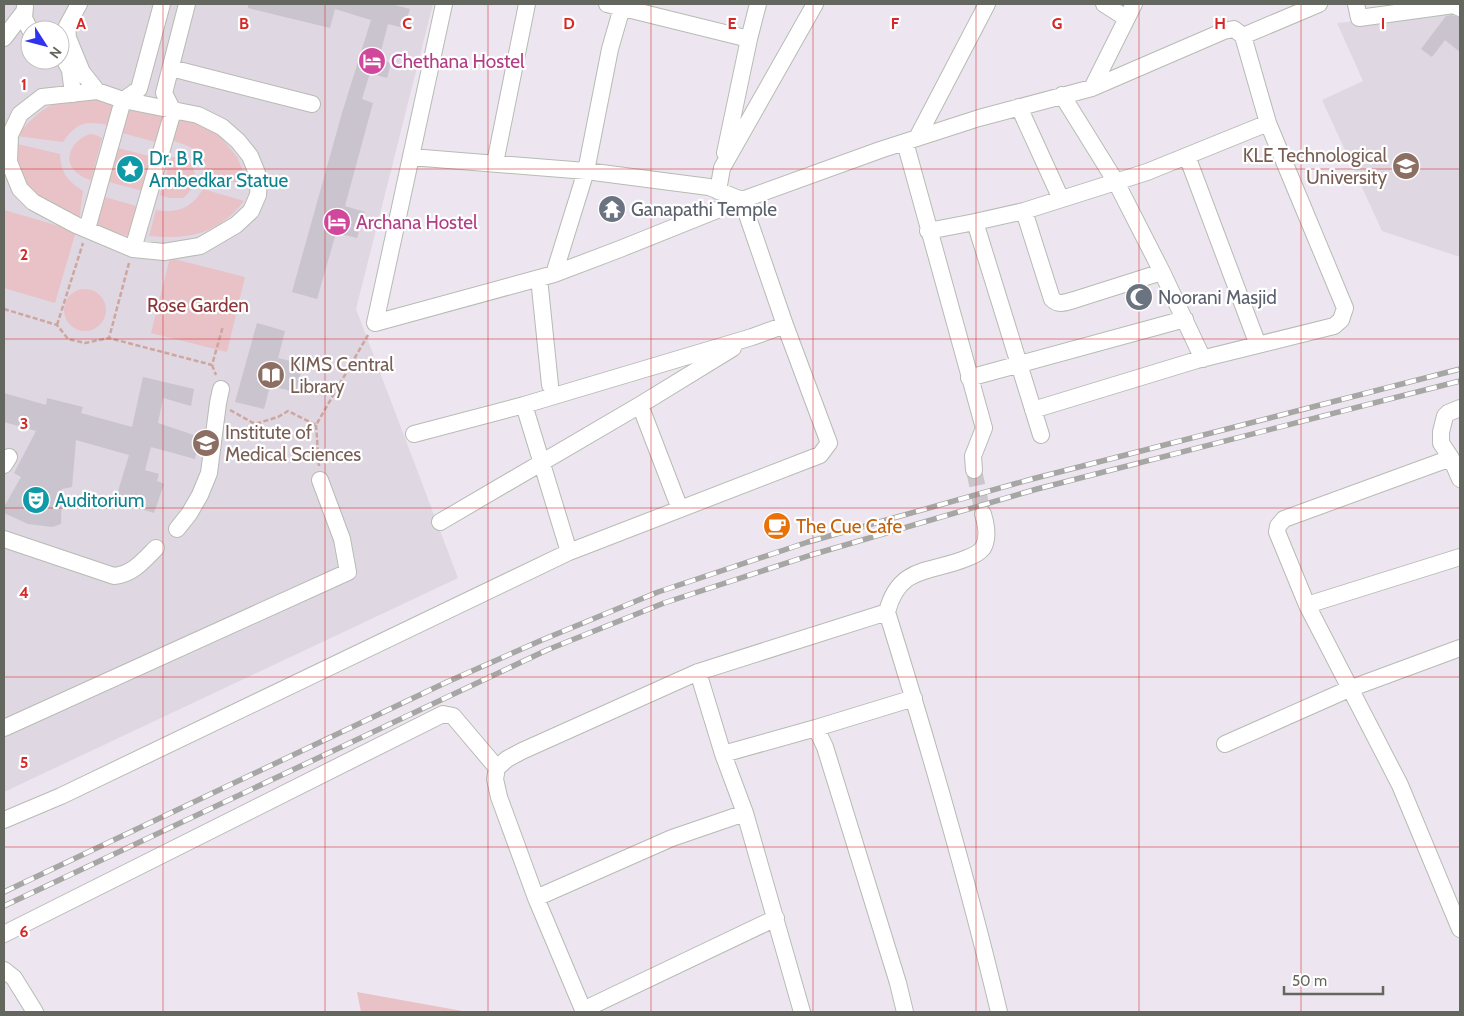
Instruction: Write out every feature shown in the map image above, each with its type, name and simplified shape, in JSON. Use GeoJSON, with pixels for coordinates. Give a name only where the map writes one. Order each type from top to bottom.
{"type":"FeatureCollection","features":[{"type":"Feature","properties":{"kind":"street"},"geometry":{"type":"LineString","coordinates":[[68,20],[70,17],[69,4]]}},
{"type":"Feature","properties":{"kind":"street"},"geometry":{"type":"LineString","coordinates":[[69,20],[79,4]]}},
{"type":"Feature","properties":{"kind":"street"},"geometry":{"type":"LineString","coordinates":[[87,229],[124,99],[138,89],[162,4]]}},
{"type":"Feature","properties":{"kind":"street"},"geometry":{"type":"LineString","coordinates":[[133,249],[173,111],[164,93],[187,4]]}},
{"type":"Feature","properties":{"kind":"street"},"geometry":{"type":"LineString","coordinates":[[444,4],[375,323],[546,276],[620,249],[742,200],[911,140],[979,118],[1092,88],[1224,31],[1234,29],[1243,36],[1268,124],[1345,308],[1341,320],[1334,326],[1203,359],[1033,410]]}},
{"type":"Feature","properties":{"kind":"street"},"geometry":{"type":"LineString","coordinates":[[495,163],[528,4]]}},
{"type":"Feature","properties":{"kind":"street"},"geometry":{"type":"LineString","coordinates":[[718,191],[748,39],[758,4]]}},
{"type":"Feature","properties":{"kind":"street"},"geometry":{"type":"LineString","coordinates":[[722,168],[815,4]]}},
{"type":"Feature","properties":{"kind":"street"},"geometry":{"type":"LineString","coordinates":[[974,470],[973,456],[984,428],[928,231],[911,140],[987,4]]}},
{"type":"Feature","properties":{"kind":"street"},"geometry":{"type":"LineString","coordinates":[[1092,88],[1130,11],[1104,4]]}},
{"type":"Feature","properties":{"kind":"street"},"geometry":{"type":"LineString","coordinates":[[1243,36],[1319,4]]}},
{"type":"Feature","properties":{"kind":"street"},"geometry":{"type":"LineString","coordinates":[[1356,4],[1358,18],[1454,5],[1460,8]]}},
{"type":"Feature","properties":{"kind":"street"},"geometry":{"type":"LineString","coordinates":[[550,385],[546,276],[586,171],[617,5],[748,39]]}},
{"type":"Feature","properties":{"kind":"street"},"geometry":{"type":"LineString","coordinates":[[4,38],[24,9]]}},
{"type":"Feature","properties":{"kind":"street"},"geometry":{"type":"LineString","coordinates":[[4,42],[20,36]]}},
{"type":"Feature","properties":{"kind":"street"},"geometry":{"type":"LineString","coordinates":[[70,43],[82,72],[97,92]]}},
{"type":"Feature","properties":{"kind":"street"},"geometry":{"type":"LineString","coordinates":[[171,68],[312,104]]}},
{"type":"Feature","properties":{"kind":"street"},"geometry":{"type":"LineString","coordinates":[[70,70],[72,94]]}},
{"type":"Feature","properties":{"kind":"street"},"geometry":{"type":"LineString","coordinates":[[97,92],[173,111],[198,115],[222,127],[238,141],[250,156],[259,178],[258,195],[251,210],[236,225],[200,246],[164,252],[133,249],[62,218],[33,202],[20,190],[9,162],[10,135],[20,114],[42,97],[97,92]]}},
{"type":"Feature","properties":{"kind":"street"},"geometry":{"type":"LineString","coordinates":[[1062,96],[1116,182],[1162,272],[1203,359]]}},
{"type":"Feature","properties":{"kind":"street"},"geometry":{"type":"LineString","coordinates":[[1019,107],[1061,199]]}},
{"type":"Feature","properties":{"kind":"street"},"geometry":{"type":"LineString","coordinates":[[928,231],[1024,210],[1116,182],[1268,124]]}},
{"type":"Feature","properties":{"kind":"street"},"geometry":{"type":"LineString","coordinates":[[1187,156],[1258,345]]}},
{"type":"Feature","properties":{"kind":"street"},"geometry":{"type":"LineString","coordinates":[[412,157],[586,171],[709,187],[742,200]]}},
{"type":"Feature","properties":{"kind":"street"},"geometry":{"type":"LineString","coordinates":[[4,820],[61,796],[569,552],[820,455],[829,444],[742,200]]}},
{"type":"Feature","properties":{"kind":"street"},"geometry":{"type":"LineString","coordinates":[[1024,210],[1052,299],[1056,302],[1074,300],[1162,272]]}},
{"type":"Feature","properties":{"kind":"street"},"geometry":{"type":"LineString","coordinates":[[975,222],[1041,435]]}},
{"type":"Feature","properties":{"kind":"street"},"geometry":{"type":"LineString","coordinates":[[970,378],[1185,319]]}},
{"type":"Feature","properties":{"kind":"street"},"geometry":{"type":"LineString","coordinates":[[414,434],[524,405],[752,337],[785,325]]}},
{"type":"Feature","properties":{"kind":"street"},"geometry":{"type":"LineString","coordinates":[[440,522],[752,337]]}},
{"type":"Feature","properties":{"kind":"street"},"geometry":{"type":"LineString","coordinates":[[177,529],[190,514],[209,473],[220,396]]}},
{"type":"Feature","properties":{"kind":"street"},"geometry":{"type":"LineString","coordinates":[[524,405],[569,552]]}},
{"type":"Feature","properties":{"kind":"street"},"geometry":{"type":"LineString","coordinates":[[640,405],[680,509]]}},
{"type":"Feature","properties":{"kind":"street"},"geometry":{"type":"LineString","coordinates":[[1460,408],[1448,413],[1441,432],[1441,443],[1451,458],[1460,480]]}},
{"type":"Feature","properties":{"kind":"street"},"geometry":{"type":"LineString","coordinates":[[1451,458],[1284,518],[1280,522],[1277,532],[1307,605],[1400,785],[1460,929]]}},
{"type":"Feature","properties":{"kind":"street"},"geometry":{"type":"LineString","coordinates":[[4,728],[302,591],[348,572],[342,539],[320,480]]}},
{"type":"Feature","properties":{"kind":"street"},"geometry":{"type":"LineString","coordinates":[[984,514],[986,534],[984,545],[979,552],[962,561],[924,570],[910,577],[898,588],[890,600],[886,612],[914,698],[985,954],[998,1012]]}},
{"type":"Feature","properties":{"kind":"street"},"geometry":{"type":"LineString","coordinates":[[4,539],[114,576],[124,575],[135,570],[156,548]]}},
{"type":"Feature","properties":{"kind":"street"},"geometry":{"type":"LineString","coordinates":[[1307,605],[1460,557]]}},
{"type":"Feature","properties":{"kind":"street"},"geometry":{"type":"LineString","coordinates":[[776,918],[584,1011],[536,898],[499,797],[495,779],[498,768],[507,759],[522,750],[698,672],[886,612]]}},
{"type":"Feature","properties":{"kind":"street"},"geometry":{"type":"LineString","coordinates":[[1225,744],[1349,689],[1460,648]]}},
{"type":"Feature","properties":{"kind":"street"},"geometry":{"type":"LineString","coordinates":[[698,672],[723,754],[745,813],[802,1012]]}},
{"type":"Feature","properties":{"kind":"street"},"geometry":{"type":"LineString","coordinates":[[723,754],[914,698]]}},
{"type":"Feature","properties":{"kind":"street"},"geometry":{"type":"LineString","coordinates":[[4,934],[442,714],[453,716],[498,768]]}},
{"type":"Feature","properties":{"kind":"street"},"geometry":{"type":"LineString","coordinates":[[816,728],[825,747],[905,1012]]}},
{"type":"Feature","properties":{"kind":"street"},"geometry":{"type":"LineString","coordinates":[[536,898],[672,838],[745,813]]}},
{"type":"Feature","properties":{"kind":"street"},"geometry":{"type":"LineString","coordinates":[[4,970],[14,978],[35,1012]]}},
{"type":"Feature","properties":{"kind":"path"},"geometry":{"type":"LineString","coordinates":[[57,325],[87,229]]}},
{"type":"Feature","properties":{"kind":"path"},"geometry":{"type":"LineString","coordinates":[[109,338],[133,249]]}},
{"type":"Feature","properties":{"kind":"path"},"geometry":{"type":"LineString","coordinates":[[4,309],[57,325],[68,339],[86,343],[109,338],[212,365],[222,326]]}},
{"type":"Feature","properties":{"kind":"path"},"geometry":{"type":"LineString","coordinates":[[320,480],[316,425],[375,323]]}},
{"type":"Feature","properties":{"kind":"path"},"geometry":{"type":"LineString","coordinates":[[220,396],[255,424],[278,418],[288,411],[316,425]]}},
{"type":"Feature","properties":{"kind":"shaded area","name":"Institute of Medical Sciences"},"geometry":{"type":"Polygon","coordinates":[[[4,4],[433,4],[356,309],[458,578],[4,792],[4,4]]]}},
{"type":"Feature","properties":{"kind":"shaded area","name":"KLE Technological University"},"geometry":{"type":"Polygon","coordinates":[[[1460,4],[1460,257],[1382,231],[1322,100],[1363,81],[1337,23],[1441,13],[1460,4]]]}},
{"type":"Feature","properties":{"kind":"green space"},"geometry":{"type":"Polygon","coordinates":[[[95,99],[116,104],[108,125],[82,124],[73,130],[63,142],[17,136],[42,111],[52,105],[67,101],[95,99]]]}},
{"type":"Feature","properties":{"kind":"green space"},"geometry":{"type":"Polygon","coordinates":[[[126,102],[168,113],[160,143],[118,132],[126,102]]]}},
{"type":"Feature","properties":{"kind":"green space"},"geometry":{"type":"Polygon","coordinates":[[[177,116],[198,122],[215,130],[237,157],[249,185],[206,177],[202,161],[196,151],[186,145],[170,140],[177,116]]]}},
{"type":"Feature","properties":{"kind":"green space"},"geometry":{"type":"Polygon","coordinates":[[[90,134],[102,138],[91,180],[74,170],[69,158],[73,146],[83,137],[90,134]]]}},
{"type":"Feature","properties":{"kind":"green space"},"geometry":{"type":"Polygon","coordinates":[[[13,143],[60,154],[63,172],[83,191],[79,221],[48,205],[32,193],[21,173],[13,143]]]}},
{"type":"Feature","properties":{"kind":"green space"},"geometry":{"type":"Polygon","coordinates":[[[114,147],[153,157],[143,191],[105,181],[114,147]]]}},
{"type":"Feature","properties":{"kind":"green space"},"geometry":{"type":"Polygon","coordinates":[[[171,157],[183,158],[189,162],[194,172],[195,178],[191,189],[183,198],[169,198],[160,195],[171,157]]]}},
{"type":"Feature","properties":{"kind":"green space"},"geometry":{"type":"Polygon","coordinates":[[[203,189],[244,201],[224,221],[213,228],[177,237],[149,236],[156,210],[171,211],[183,208],[194,201],[203,189]]]}},
{"type":"Feature","properties":{"kind":"green space"},"geometry":{"type":"Polygon","coordinates":[[[101,196],[140,207],[132,237],[93,226],[101,196]]]}},
{"type":"Feature","properties":{"kind":"green space"},"geometry":{"type":"Polygon","coordinates":[[[4,210],[76,231],[55,303],[4,288],[4,210]]]}},
{"type":"Feature","properties":{"kind":"green space","name":"Rose Garden"},"geometry":{"type":"Polygon","coordinates":[[[170,258],[245,277],[227,352],[151,333],[170,258]]]}},
{"type":"Feature","properties":{"kind":"green space"},"geometry":{"type":"Polygon","coordinates":[[[85,289],[100,295],[106,310],[100,325],[85,331],[70,325],[64,310],[70,295],[85,289]]]}},
{"type":"Feature","properties":{"kind":"green space"},"geometry":{"type":"Polygon","coordinates":[[[357,992],[468,1012],[361,1012],[357,992]]]}},
{"type":"Feature","properties":{"kind":"building"},"geometry":{"type":"Polygon","coordinates":[[[248,4],[391,4],[410,9],[404,28],[388,24],[379,59],[391,63],[387,78],[370,73],[362,99],[373,103],[345,206],[365,212],[357,238],[336,233],[317,299],[292,292],[342,113],[371,20],[335,9],[330,28],[248,8],[248,4]]]}},
{"type":"Feature","properties":{"kind":"building"},"geometry":{"type":"Polygon","coordinates":[[[1452,15],[1460,18],[1460,52],[1445,40],[1432,57],[1421,49],[1446,16],[1452,15]]]}},
{"type":"Feature","properties":{"kind":"building","name":"KIMS Central Library"},"geometry":{"type":"Polygon","coordinates":[[[257,323],[285,331],[278,358],[303,364],[296,392],[270,386],[264,409],[235,402],[257,323]]]}},
{"type":"Feature","properties":{"kind":"building"},"geometry":{"type":"Polygon","coordinates":[[[143,377],[194,389],[191,406],[163,398],[158,423],[200,437],[195,459],[151,447],[145,470],[159,474],[157,481],[164,484],[154,513],[115,501],[129,455],[76,440],[72,487],[62,489],[61,524],[52,527],[28,524],[4,513],[4,507],[21,477],[14,473],[36,431],[4,422],[4,393],[46,405],[47,398],[83,407],[81,413],[132,427],[143,377]]]}},
{"type":"Feature","properties":{"kind":"tunnel"},"geometry":{"type":"LineString","coordinates":[[974,470],[983,514]]}},
{"type":"Feature","properties":{"kind":"railway"},"geometry":{"type":"LineString","coordinates":[[4,892],[447,682],[658,592],[808,542],[1032,479],[1460,369]]}},
{"type":"Feature","properties":{"kind":"railway"},"geometry":{"type":"LineString","coordinates":[[4,906],[547,650],[664,603],[811,555],[1037,489],[1460,381]]}},
{"type":"Feature","properties":{"kind":"place","name":"Chethana Hostel"},"geometry":{"type":"Point","coordinates":[372,61]}},
{"type":"Feature","properties":{"kind":"place","name":"KLE Technological University"},"geometry":{"type":"Point","coordinates":[1406,166]}},
{"type":"Feature","properties":{"kind":"place","name":"Dr. B R Ambedkar Statue"},"geometry":{"type":"Point","coordinates":[130,169]}},
{"type":"Feature","properties":{"kind":"place","name":"Ganapathi Temple"},"geometry":{"type":"Point","coordinates":[612,209]}},
{"type":"Feature","properties":{"kind":"place","name":"Archana Hostel"},"geometry":{"type":"Point","coordinates":[337,222]}},
{"type":"Feature","properties":{"kind":"place","name":"Noorani Masjid"},"geometry":{"type":"Point","coordinates":[1139,297]}},
{"type":"Feature","properties":{"kind":"place","name":"KIMS Central Library"},"geometry":{"type":"Point","coordinates":[271,375]}},
{"type":"Feature","properties":{"kind":"place","name":"Institute of Medical Sciences"},"geometry":{"type":"Point","coordinates":[206,443]}},
{"type":"Feature","properties":{"kind":"place","name":"Auditorium"},"geometry":{"type":"Point","coordinates":[36,500]}},
{"type":"Feature","properties":{"kind":"place","name":"The Cue Cafe"},"geometry":{"type":"Point","coordinates":[777,526]}}]}
